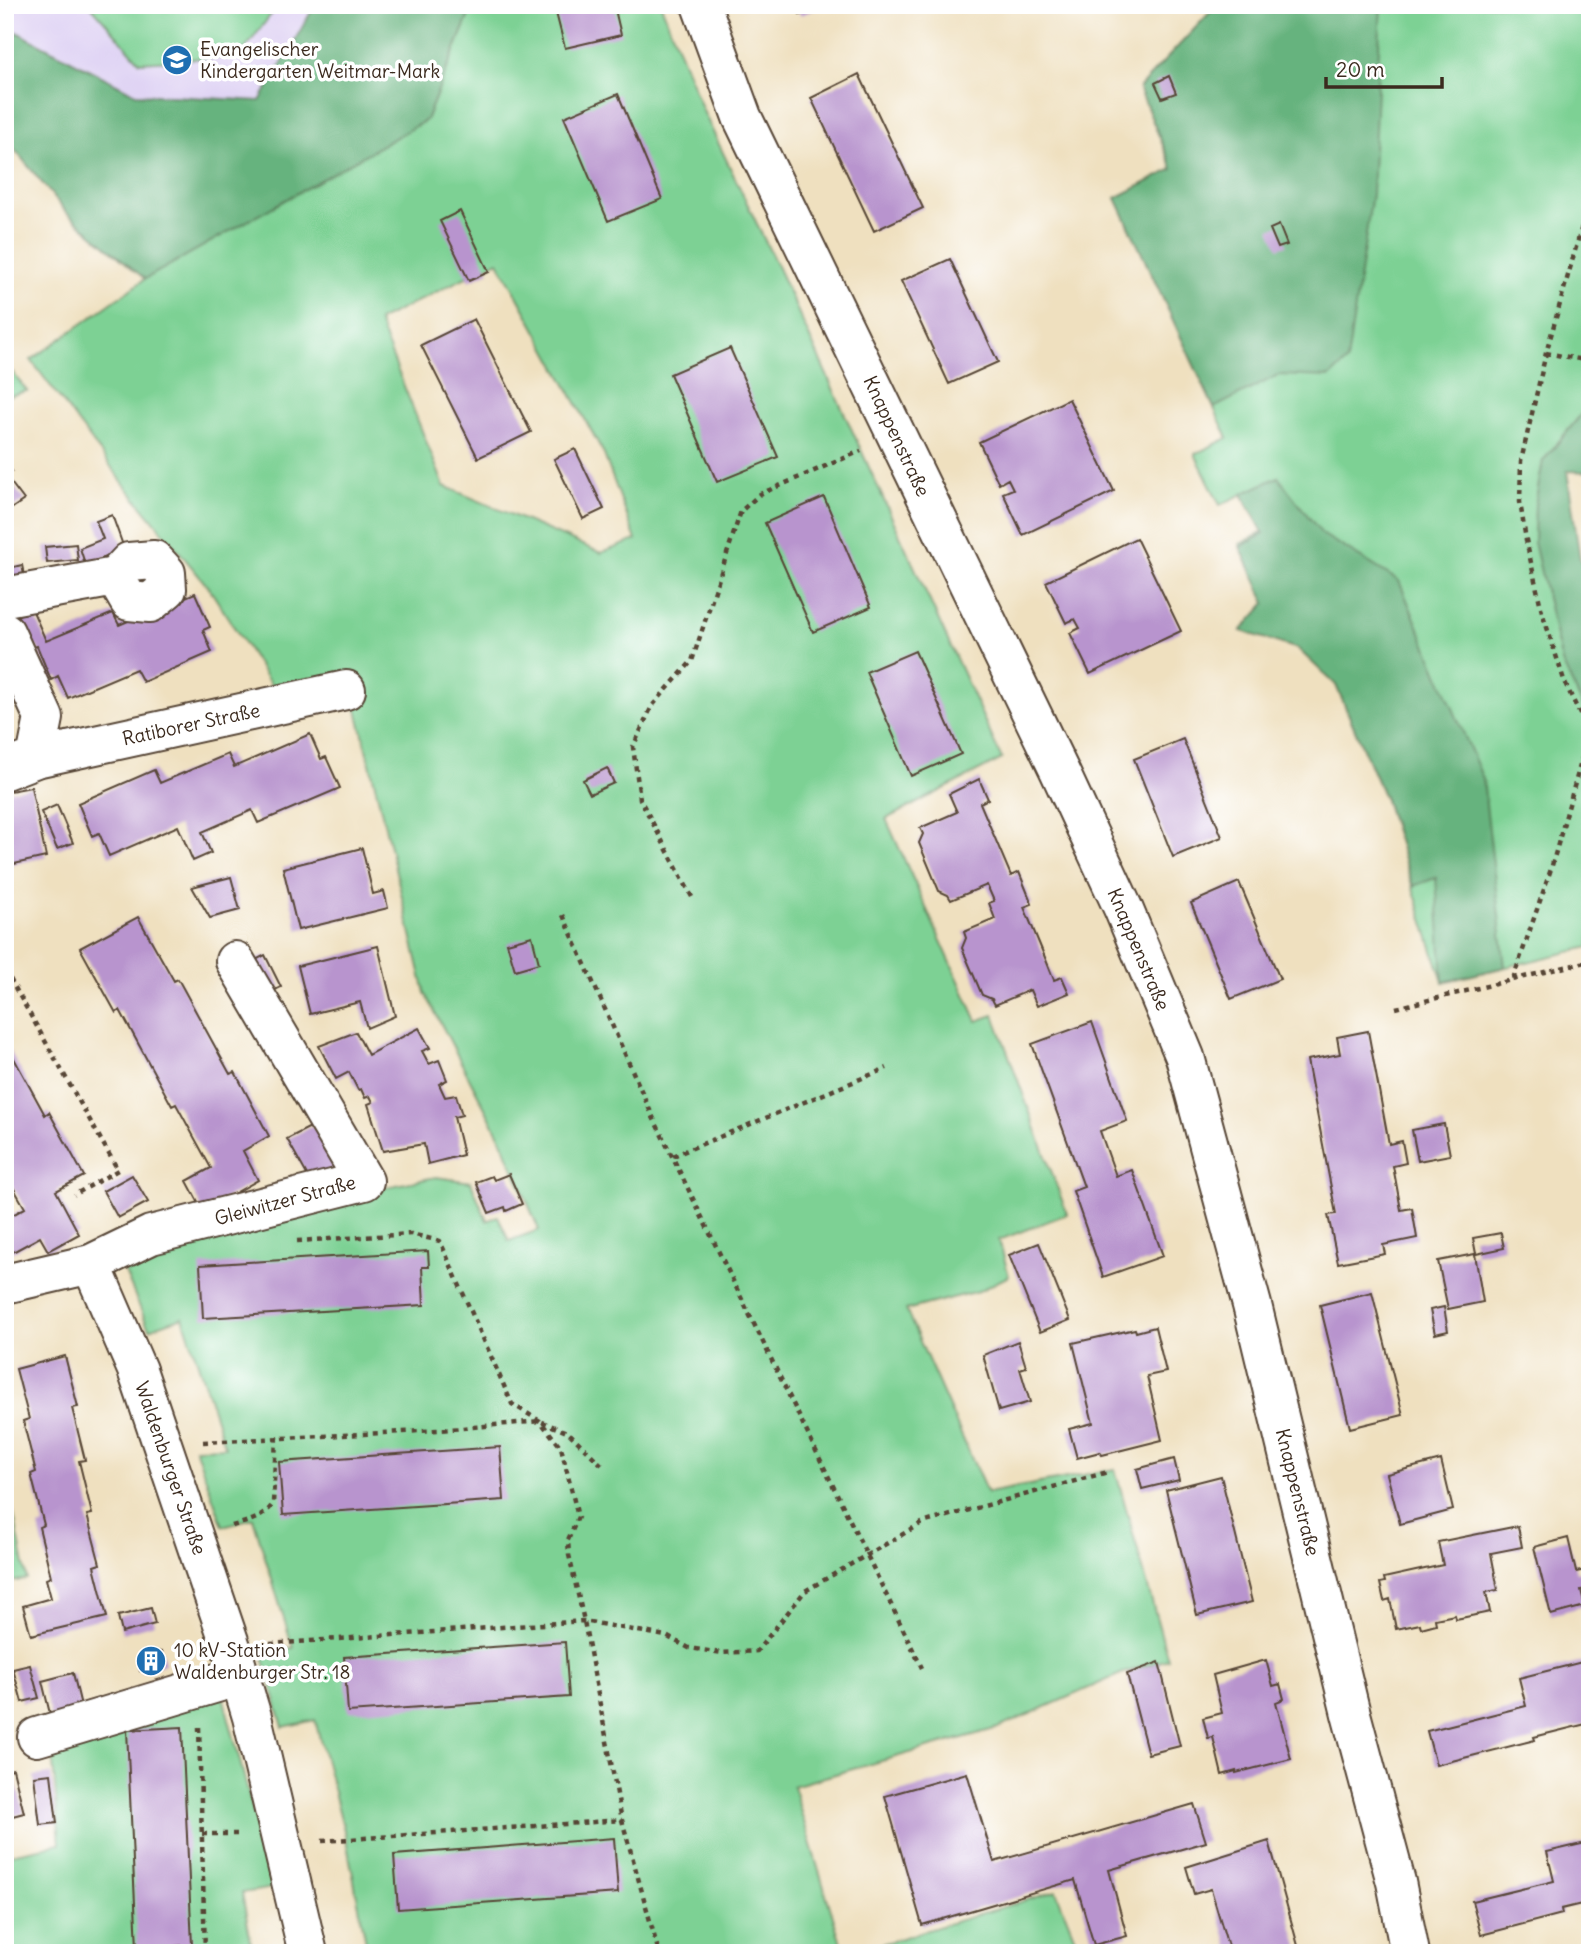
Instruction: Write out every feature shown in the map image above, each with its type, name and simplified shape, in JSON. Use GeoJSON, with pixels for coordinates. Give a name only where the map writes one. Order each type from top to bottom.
{"type":"FeatureCollection","features":[{"type":"Feature","properties":{"kind":"street","name":"Knappenstraße"},"geometry":{"type":"LineString","coordinates":[[701,5],[743,117],[1076,807],[1123,908],[1185,1057],[1252,1305],[1351,1714],[1396,1882],[1410,1953]]}},
{"type":"Feature","properties":{"kind":"street"},"geometry":{"type":"LineString","coordinates":[[5,597],[115,576]]}},
{"type":"Feature","properties":{"kind":"street","name":"Ratiborer Straße"},"geometry":{"type":"LineString","coordinates":[[5,632],[44,718],[21,764]]}},
{"type":"Feature","properties":{"kind":"street","name":"Ratiborer Straße"},"geometry":{"type":"LineString","coordinates":[[21,764],[346,690]]}},
{"type":"Feature","properties":{"kind":"street","name":"Gleiwitzer Straße"},"geometry":{"type":"LineString","coordinates":[[5,1284],[91,1264],[151,1235],[364,1181],[235,961]]}},
{"type":"Feature","properties":{"kind":"street","name":"Waldenburger Straße"},"geometry":{"type":"LineString","coordinates":[[91,1264],[137,1370],[236,1661],[284,1844],[308,1953]]}},
{"type":"Feature","properties":{"kind":"street"},"geometry":{"type":"LineString","coordinates":[[37,1739],[236,1661]]}},
{"type":"Feature","properties":{"kind":"path"},"geometry":{"type":"LineString","coordinates":[[1513,979],[1551,869],[1589,734],[1565,683],[1542,612],[1520,502],[1521,461],[1546,353],[1590,198]]}},
{"type":"Feature","properties":{"kind":"path"},"geometry":{"type":"LineString","coordinates":[[1546,353],[1590,360]]}},
{"type":"Feature","properties":{"kind":"path"},"geometry":{"type":"LineString","coordinates":[[692,897],[640,799],[633,747],[652,706],[692,661],[741,511],[760,494],[898,435]]}},
{"type":"Feature","properties":{"kind":"path"},"geometry":{"type":"LineString","coordinates":[[563,915],[673,1156],[922,1668]]}},
{"type":"Feature","properties":{"kind":"path"},"geometry":{"type":"LineString","coordinates":[[1396,1008],[1590,961]]}},
{"type":"Feature","properties":{"kind":"path"},"geometry":{"type":"LineString","coordinates":[[5,970],[118,1170],[74,1195]]}},
{"type":"Feature","properties":{"kind":"path"},"geometry":{"type":"LineString","coordinates":[[673,1156],[887,1068]]}},
{"type":"Feature","properties":{"kind":"path"},"geometry":{"type":"LineString","coordinates":[[291,1242],[411,1234],[440,1241],[512,1404],[540,1421],[569,1433],[605,1468]]}},
{"type":"Feature","properties":{"kind":"path"},"geometry":{"type":"LineString","coordinates":[[164,1447],[276,1437],[440,1430],[540,1421]]}},
{"type":"Feature","properties":{"kind":"path"},"geometry":{"type":"LineString","coordinates":[[540,1421],[561,1447],[578,1517],[568,1540],[568,1548],[622,1820],[659,1953]]}},
{"type":"Feature","properties":{"kind":"path"},"geometry":{"type":"LineString","coordinates":[[196,1538],[267,1512],[275,1495],[276,1437]]}},
{"type":"Feature","properties":{"kind":"path"},"geometry":{"type":"LineString","coordinates":[[236,1661],[584,1621],[666,1636],[689,1648],[722,1653],[757,1651],[804,1591],[922,1523],[1108,1472]]}},
{"type":"Feature","properties":{"kind":"path"},"geometry":{"type":"LineString","coordinates":[[205,1953],[199,1720],[252,1717]]}},
{"type":"Feature","properties":{"kind":"path"},"geometry":{"type":"LineString","coordinates":[[284,1844],[622,1820]]}},
{"type":"Feature","properties":{"kind":"shaded area","name":"Evangelischer Kindergarten Weitmar-Mark"},"geometry":{"type":"Polygon","coordinates":[[[5,5],[315,5],[260,101],[136,94],[5,26],[5,5]]]}},
{"type":"Feature","properties":{"kind":"green space"},"geometry":{"type":"Polygon","coordinates":[[[90,5],[278,5],[240,56],[140,62],[90,5]]]}},
{"type":"Feature","properties":{"kind":"green space"},"geometry":{"type":"Polygon","coordinates":[[[315,5],[473,5],[426,120],[145,279],[66,212],[5,138],[5,26],[136,94],[260,101],[315,5]]]}},
{"type":"Feature","properties":{"kind":"green space"},"geometry":{"type":"Polygon","coordinates":[[[473,5],[661,5],[704,113],[778,268],[1002,759],[886,819],[977,1021],[994,1015],[1067,1214],[999,1240],[1009,1276],[979,1291],[906,1310],[987,1493],[1115,1469],[1168,1659],[1123,1673],[998,1728],[793,1786],[844,1953],[368,1953],[345,1834],[315,1720],[283,1727],[261,1650],[293,1648],[253,1518],[223,1526],[195,1448],[225,1447],[183,1317],[149,1329],[121,1263],[351,1194],[436,1177],[471,1182],[487,1221],[498,1216],[509,1241],[539,1230],[502,1141],[425,993],[348,672],[275,691],[209,588],[127,488],[31,360],[145,279],[426,120],[473,5]],[[498,261],[378,321],[444,486],[601,553],[636,540],[603,452],[498,261]]]}},
{"type":"Feature","properties":{"kind":"green space"},"geometry":{"type":"Polygon","coordinates":[[[1217,5],[1590,5],[1590,410],[1584,411],[1543,461],[1535,505],[1534,542],[1562,662],[1590,721],[1590,947],[1443,982],[1385,800],[1336,685],[1268,602],[1240,544],[1264,532],[1278,477],[1220,505],[1195,454],[1228,438],[1116,198],[1173,169],[1139,88],[1217,5]]]}},
{"type":"Feature","properties":{"kind":"green space"},"geometry":{"type":"Polygon","coordinates":[[[1217,5],[1381,5],[1372,194],[1347,361],[1330,377],[1278,375],[1214,408],[1116,198],[1173,169],[1139,88],[1217,5]]]}},
{"type":"Feature","properties":{"kind":"green space"},"geometry":{"type":"Polygon","coordinates":[[[5,363],[27,391],[5,397],[5,363]]]}},
{"type":"Feature","properties":{"kind":"green space"},"geometry":{"type":"Polygon","coordinates":[[[1590,410],[1590,472],[1567,471],[1580,559],[1590,587],[1590,721],[1562,662],[1534,542],[1535,505],[1543,461],[1584,411],[1590,410]]]}},
{"type":"Feature","properties":{"kind":"green space"},"geometry":{"type":"Polygon","coordinates":[[[1278,477],[1322,534],[1399,581],[1483,779],[1505,967],[1443,982],[1436,878],[1413,886],[1385,799],[1336,685],[1298,649],[1241,631],[1266,603],[1240,547],[1264,534],[1242,494],[1278,477]]]}},
{"type":"Feature","properties":{"kind":"green space"},"geometry":{"type":"Polygon","coordinates":[[[5,1473],[27,1579],[5,1583],[5,1473]]]}},
{"type":"Feature","properties":{"kind":"green space"},"geometry":{"type":"Polygon","coordinates":[[[223,1696],[273,1888],[242,1893],[253,1953],[5,1953],[5,1855],[60,1844],[51,1740],[223,1696]]]}},
{"type":"Feature","properties":{"kind":"green space"},"geometry":{"type":"Polygon","coordinates":[[[1056,1891],[1081,1953],[852,1953],[1056,1891]]]}},
{"type":"Feature","properties":{"kind":"building"},"geometry":{"type":"Polygon","coordinates":[[[554,5],[614,5],[621,35],[565,48],[554,5]]]}},
{"type":"Feature","properties":{"kind":"building"},"geometry":{"type":"Polygon","coordinates":[[[797,5],[826,5],[826,6],[800,15],[797,5]]]}},
{"type":"Feature","properties":{"kind":"building"},"geometry":{"type":"Polygon","coordinates":[[[859,74],[923,208],[874,231],[811,98],[859,74]]]}},
{"type":"Feature","properties":{"kind":"building"},"geometry":{"type":"Polygon","coordinates":[[[1169,76],[1176,93],[1162,98],[1155,83],[1169,76]]]}},
{"type":"Feature","properties":{"kind":"building"},"geometry":{"type":"Polygon","coordinates":[[[618,94],[662,199],[608,221],[564,117],[618,94]]]}},
{"type":"Feature","properties":{"kind":"building"},"geometry":{"type":"Polygon","coordinates":[[[460,211],[489,272],[469,281],[440,221],[460,211]]]}},
{"type":"Feature","properties":{"kind":"building"},"geometry":{"type":"Polygon","coordinates":[[[1279,225],[1287,245],[1278,248],[1270,229],[1279,225]]]}},
{"type":"Feature","properties":{"kind":"building"},"geometry":{"type":"Polygon","coordinates":[[[950,259],[998,362],[949,384],[901,281],[950,259]]]}},
{"type":"Feature","properties":{"kind":"building"},"geometry":{"type":"Polygon","coordinates":[[[474,319],[531,432],[478,458],[421,345],[474,319]]]}},
{"type":"Feature","properties":{"kind":"building"},"geometry":{"type":"Polygon","coordinates":[[[730,348],[778,457],[717,482],[670,374],[730,348]]]}},
{"type":"Feature","properties":{"kind":"building"},"geometry":{"type":"Polygon","coordinates":[[[1069,399],[1114,491],[1023,535],[1003,493],[1013,489],[1008,479],[999,484],[979,442],[1069,399]]]}},
{"type":"Feature","properties":{"kind":"building"},"geometry":{"type":"Polygon","coordinates":[[[575,449],[604,509],[583,519],[554,459],[575,449]]]}},
{"type":"Feature","properties":{"kind":"building"},"geometry":{"type":"Polygon","coordinates":[[[5,462],[12,471],[6,476],[24,500],[5,513],[5,462]]]}},
{"type":"Feature","properties":{"kind":"building"},"geometry":{"type":"Polygon","coordinates":[[[824,497],[871,607],[813,632],[765,523],[824,497]]]}},
{"type":"Feature","properties":{"kind":"building"},"geometry":{"type":"Polygon","coordinates":[[[112,515],[125,551],[85,564],[80,548],[103,539],[96,521],[112,515]]]}},
{"type":"Feature","properties":{"kind":"building"},"geometry":{"type":"Polygon","coordinates":[[[1136,538],[1181,631],[1090,674],[1070,633],[1080,628],[1075,619],[1066,623],[1046,582],[1136,538]]]}},
{"type":"Feature","properties":{"kind":"building"},"geometry":{"type":"Polygon","coordinates":[[[76,544],[78,560],[47,563],[45,547],[76,544]]]}},
{"type":"Feature","properties":{"kind":"building"},"geometry":{"type":"Polygon","coordinates":[[[22,565],[24,575],[5,579],[5,569],[22,565]]]}},
{"type":"Feature","properties":{"kind":"building"},"geometry":{"type":"Polygon","coordinates":[[[195,593],[210,627],[203,630],[212,652],[143,682],[136,669],[68,698],[58,676],[51,680],[37,646],[30,648],[16,616],[32,609],[46,641],[113,613],[119,625],[195,593]]]}},
{"type":"Feature","properties":{"kind":"building"},"geometry":{"type":"Polygon","coordinates":[[[915,651],[961,754],[911,776],[866,672],[915,651]]]}},
{"type":"Feature","properties":{"kind":"building"},"geometry":{"type":"Polygon","coordinates":[[[310,734],[321,759],[326,757],[340,788],[258,823],[252,810],[202,832],[211,853],[193,861],[178,826],[109,856],[99,833],[92,836],[78,803],[154,770],[160,783],[228,754],[234,767],[310,734]]]}},
{"type":"Feature","properties":{"kind":"building"},"geometry":{"type":"Polygon","coordinates":[[[1183,739],[1222,837],[1173,857],[1134,759],[1183,739]]]}},
{"type":"Feature","properties":{"kind":"building"},"geometry":{"type":"Polygon","coordinates":[[[607,768],[614,783],[590,794],[583,780],[607,768]]]}},
{"type":"Feature","properties":{"kind":"building"},"geometry":{"type":"Polygon","coordinates":[[[979,779],[988,799],[980,803],[1011,876],[1019,872],[1032,904],[1024,907],[1054,980],[1062,977],[1069,993],[1037,1006],[1030,990],[995,1005],[992,999],[982,995],[962,948],[966,938],[964,932],[995,919],[989,903],[994,901],[987,885],[951,900],[948,895],[939,891],[919,843],[923,834],[920,828],[957,812],[949,794],[979,779]]]}},
{"type":"Feature","properties":{"kind":"building"},"geometry":{"type":"Polygon","coordinates":[[[31,787],[46,857],[5,866],[5,792],[31,787]]]}},
{"type":"Feature","properties":{"kind":"building"},"geometry":{"type":"Polygon","coordinates":[[[57,805],[73,843],[57,849],[41,812],[57,805]]]}},
{"type":"Feature","properties":{"kind":"building"},"geometry":{"type":"Polygon","coordinates":[[[362,848],[373,894],[384,891],[388,908],[298,930],[283,868],[362,848]]]}},
{"type":"Feature","properties":{"kind":"building"},"geometry":{"type":"Polygon","coordinates":[[[231,877],[240,910],[210,918],[192,887],[231,877]]]}},
{"type":"Feature","properties":{"kind":"building"},"geometry":{"type":"Polygon","coordinates":[[[1239,882],[1280,979],[1231,999],[1191,903],[1239,882]]]}},
{"type":"Feature","properties":{"kind":"building"},"geometry":{"type":"Polygon","coordinates":[[[138,917],[174,981],[178,979],[230,1074],[235,1072],[269,1136],[243,1151],[258,1180],[203,1211],[187,1181],[211,1168],[176,1104],[172,1106],[120,1010],[116,1013],[80,948],[138,917]]]}},
{"type":"Feature","properties":{"kind":"building"},"geometry":{"type":"Polygon","coordinates":[[[532,936],[539,963],[515,970],[507,943],[532,936]]]}},
{"type":"Feature","properties":{"kind":"building"},"geometry":{"type":"Polygon","coordinates":[[[378,946],[395,1016],[367,1028],[360,1002],[310,1014],[298,966],[378,946]]]}},
{"type":"Feature","properties":{"kind":"building"},"geometry":{"type":"Polygon","coordinates":[[[265,955],[281,987],[265,995],[248,964],[265,955]]]}},
{"type":"Feature","properties":{"kind":"building"},"geometry":{"type":"Polygon","coordinates":[[[1092,1022],[1127,1121],[1100,1131],[1116,1176],[1132,1170],[1163,1256],[1103,1277],[1073,1191],[1084,1187],[1032,1044],[1092,1022]]]}},
{"type":"Feature","properties":{"kind":"building"},"geometry":{"type":"Polygon","coordinates":[[[419,1028],[430,1048],[422,1051],[429,1064],[439,1060],[447,1080],[439,1084],[445,1097],[456,1095],[462,1115],[454,1117],[463,1155],[428,1164],[424,1144],[383,1151],[368,1104],[373,1102],[370,1096],[365,1098],[361,1089],[358,1090],[349,1072],[336,1079],[319,1046],[356,1032],[368,1055],[419,1028]]]}},
{"type":"Feature","properties":{"kind":"building"},"geometry":{"type":"Polygon","coordinates":[[[1368,1031],[1389,1144],[1402,1141],[1406,1163],[1393,1166],[1401,1210],[1412,1208],[1417,1238],[1383,1245],[1385,1254],[1338,1263],[1328,1215],[1336,1214],[1307,1060],[1340,1054],[1337,1037],[1368,1031]]]}},
{"type":"Feature","properties":{"kind":"building"},"geometry":{"type":"Polygon","coordinates":[[[10,1051],[45,1115],[49,1112],[84,1176],[56,1191],[79,1234],[48,1251],[40,1237],[11,1253],[5,1241],[5,1219],[25,1208],[5,1173],[5,1053],[10,1051]]]}},
{"type":"Feature","properties":{"kind":"building"},"geometry":{"type":"Polygon","coordinates":[[[316,1124],[339,1167],[311,1182],[287,1139],[316,1124]]]}},
{"type":"Feature","properties":{"kind":"building"},"geometry":{"type":"Polygon","coordinates":[[[1444,1124],[1450,1155],[1418,1161],[1412,1130],[1444,1124]]]}},
{"type":"Feature","properties":{"kind":"building"},"geometry":{"type":"Polygon","coordinates":[[[509,1174],[522,1204],[506,1211],[505,1207],[489,1213],[476,1182],[492,1176],[494,1180],[509,1174]]]}},
{"type":"Feature","properties":{"kind":"building"},"geometry":{"type":"Polygon","coordinates":[[[132,1175],[148,1202],[118,1218],[103,1191],[132,1175]]]}},
{"type":"Feature","properties":{"kind":"building"},"geometry":{"type":"Polygon","coordinates":[[[1501,1233],[1504,1248],[1476,1254],[1473,1238],[1501,1233]]]}},
{"type":"Feature","properties":{"kind":"building"},"geometry":{"type":"Polygon","coordinates":[[[1039,1243],[1070,1320],[1040,1332],[1009,1255],[1039,1243]]]}},
{"type":"Feature","properties":{"kind":"building"},"geometry":{"type":"Polygon","coordinates":[[[428,1251],[429,1267],[422,1267],[424,1305],[203,1318],[200,1265],[428,1251]]]}},
{"type":"Feature","properties":{"kind":"building"},"geometry":{"type":"Polygon","coordinates":[[[1475,1254],[1483,1302],[1448,1309],[1438,1261],[1475,1254]]]}},
{"type":"Feature","properties":{"kind":"building"},"geometry":{"type":"Polygon","coordinates":[[[1372,1292],[1403,1415],[1350,1428],[1320,1305],[1372,1292]]]}},
{"type":"Feature","properties":{"kind":"building"},"geometry":{"type":"Polygon","coordinates":[[[1444,1307],[1448,1331],[1435,1334],[1430,1310],[1444,1307]]]}},
{"type":"Feature","properties":{"kind":"building"},"geometry":{"type":"Polygon","coordinates":[[[1155,1327],[1166,1372],[1147,1376],[1162,1440],[1102,1455],[1100,1452],[1077,1458],[1069,1429],[1093,1423],[1073,1343],[1155,1327]]]}},
{"type":"Feature","properties":{"kind":"building"},"geometry":{"type":"Polygon","coordinates":[[[1018,1341],[1026,1367],[1020,1369],[1030,1402],[999,1411],[983,1355],[1018,1341]]]}},
{"type":"Feature","properties":{"kind":"building"},"geometry":{"type":"Polygon","coordinates":[[[65,1356],[78,1407],[72,1408],[85,1460],[79,1461],[92,1514],[87,1515],[100,1564],[94,1566],[107,1617],[31,1635],[23,1606],[51,1598],[46,1579],[51,1577],[39,1527],[44,1525],[31,1474],[36,1472],[23,1421],[29,1419],[16,1369],[65,1356]]]}},
{"type":"Feature","properties":{"kind":"building"},"geometry":{"type":"Polygon","coordinates":[[[500,1447],[504,1500],[283,1515],[279,1462],[500,1447]]]}},
{"type":"Feature","properties":{"kind":"building"},"geometry":{"type":"Polygon","coordinates":[[[1174,1459],[1179,1480],[1142,1489],[1137,1469],[1174,1459]]]}},
{"type":"Feature","properties":{"kind":"building"},"geometry":{"type":"Polygon","coordinates":[[[1441,1460],[1453,1510],[1400,1524],[1387,1474],[1441,1460]]]}},
{"type":"Feature","properties":{"kind":"building"},"geometry":{"type":"Polygon","coordinates":[[[1221,1476],[1252,1602],[1197,1615],[1166,1490],[1221,1476]]]}},
{"type":"Feature","properties":{"kind":"building"},"geometry":{"type":"Polygon","coordinates":[[[1518,1526],[1522,1547],[1491,1553],[1498,1590],[1486,1592],[1490,1612],[1456,1619],[1455,1615],[1435,1619],[1436,1624],[1421,1628],[1420,1624],[1396,1629],[1390,1599],[1384,1601],[1380,1583],[1385,1582],[1384,1578],[1443,1565],[1438,1542],[1518,1526]]]}},
{"type":"Feature","properties":{"kind":"building"},"geometry":{"type":"Polygon","coordinates":[[[1568,1538],[1576,1572],[1590,1569],[1590,1588],[1581,1590],[1585,1606],[1551,1615],[1534,1547],[1568,1538]]]}},
{"type":"Feature","properties":{"kind":"building"},"geometry":{"type":"Polygon","coordinates":[[[151,1608],[155,1624],[122,1633],[118,1616],[151,1608]]]}},
{"type":"Feature","properties":{"kind":"building"},"geometry":{"type":"Polygon","coordinates":[[[565,1642],[569,1697],[348,1712],[344,1657],[565,1642]]]}},
{"type":"Feature","properties":{"kind":"building","name":"10 kV-Station Waldenburger Str. 18"},"geometry":{"type":"Polygon","coordinates":[[[162,1651],[165,1664],[140,1671],[137,1657],[162,1651]]]}},
{"type":"Feature","properties":{"kind":"building"},"geometry":{"type":"Polygon","coordinates":[[[1266,1660],[1273,1686],[1280,1684],[1284,1699],[1276,1702],[1291,1759],[1222,1775],[1213,1737],[1208,1738],[1203,1718],[1222,1713],[1213,1675],[1266,1660]]]}},
{"type":"Feature","properties":{"kind":"building"},"geometry":{"type":"Polygon","coordinates":[[[1590,1660],[1590,1723],[1436,1765],[1427,1731],[1526,1706],[1519,1678],[1590,1660]]]}},
{"type":"Feature","properties":{"kind":"building"},"geometry":{"type":"Polygon","coordinates":[[[1159,1662],[1180,1746],[1148,1754],[1127,1674],[1159,1662]]]}},
{"type":"Feature","properties":{"kind":"building"},"geometry":{"type":"Polygon","coordinates":[[[30,1665],[39,1698],[22,1702],[13,1669],[30,1665]]]}},
{"type":"Feature","properties":{"kind":"building"},"geometry":{"type":"Polygon","coordinates":[[[73,1673],[83,1714],[52,1722],[42,1681],[73,1673]]]}},
{"type":"Feature","properties":{"kind":"building"},"geometry":{"type":"Polygon","coordinates":[[[182,1727],[192,1945],[137,1948],[127,1730],[182,1727]]]}},
{"type":"Feature","properties":{"kind":"building"},"geometry":{"type":"Polygon","coordinates":[[[13,1769],[24,1813],[5,1818],[5,1771],[13,1769]]]}},
{"type":"Feature","properties":{"kind":"building"},"geometry":{"type":"Polygon","coordinates":[[[967,1773],[994,1862],[1194,1804],[1206,1842],[1109,1870],[1127,1936],[1094,1945],[1075,1880],[922,1925],[885,1796],[967,1773]]]}},
{"type":"Feature","properties":{"kind":"building"},"geometry":{"type":"Polygon","coordinates":[[[51,1774],[57,1823],[40,1825],[34,1776],[51,1774]]]}},
{"type":"Feature","properties":{"kind":"building"},"geometry":{"type":"Polygon","coordinates":[[[614,1838],[618,1893],[398,1909],[394,1855],[614,1838]]]}},
{"type":"Feature","properties":{"kind":"building"},"geometry":{"type":"Polygon","coordinates":[[[1269,1841],[1300,1953],[1230,1953],[1211,1889],[1194,1894],[1186,1867],[1269,1841]]]}},
{"type":"Feature","properties":{"kind":"building"},"geometry":{"type":"Polygon","coordinates":[[[1590,1842],[1590,1902],[1561,1909],[1562,1914],[1481,1935],[1472,1901],[1554,1881],[1547,1852],[1590,1842]]]}},
{"type":"Feature","properties":{"kind":"place","name":"Evangelischer Kindergarten Weitmar-Mark"},"geometry":{"type":"Point","coordinates":[177,60]}},
{"type":"Feature","properties":{"kind":"place","name":"10 kV-Station Waldenburger Str. 18"},"geometry":{"type":"Point","coordinates":[151,1661]}}]}
